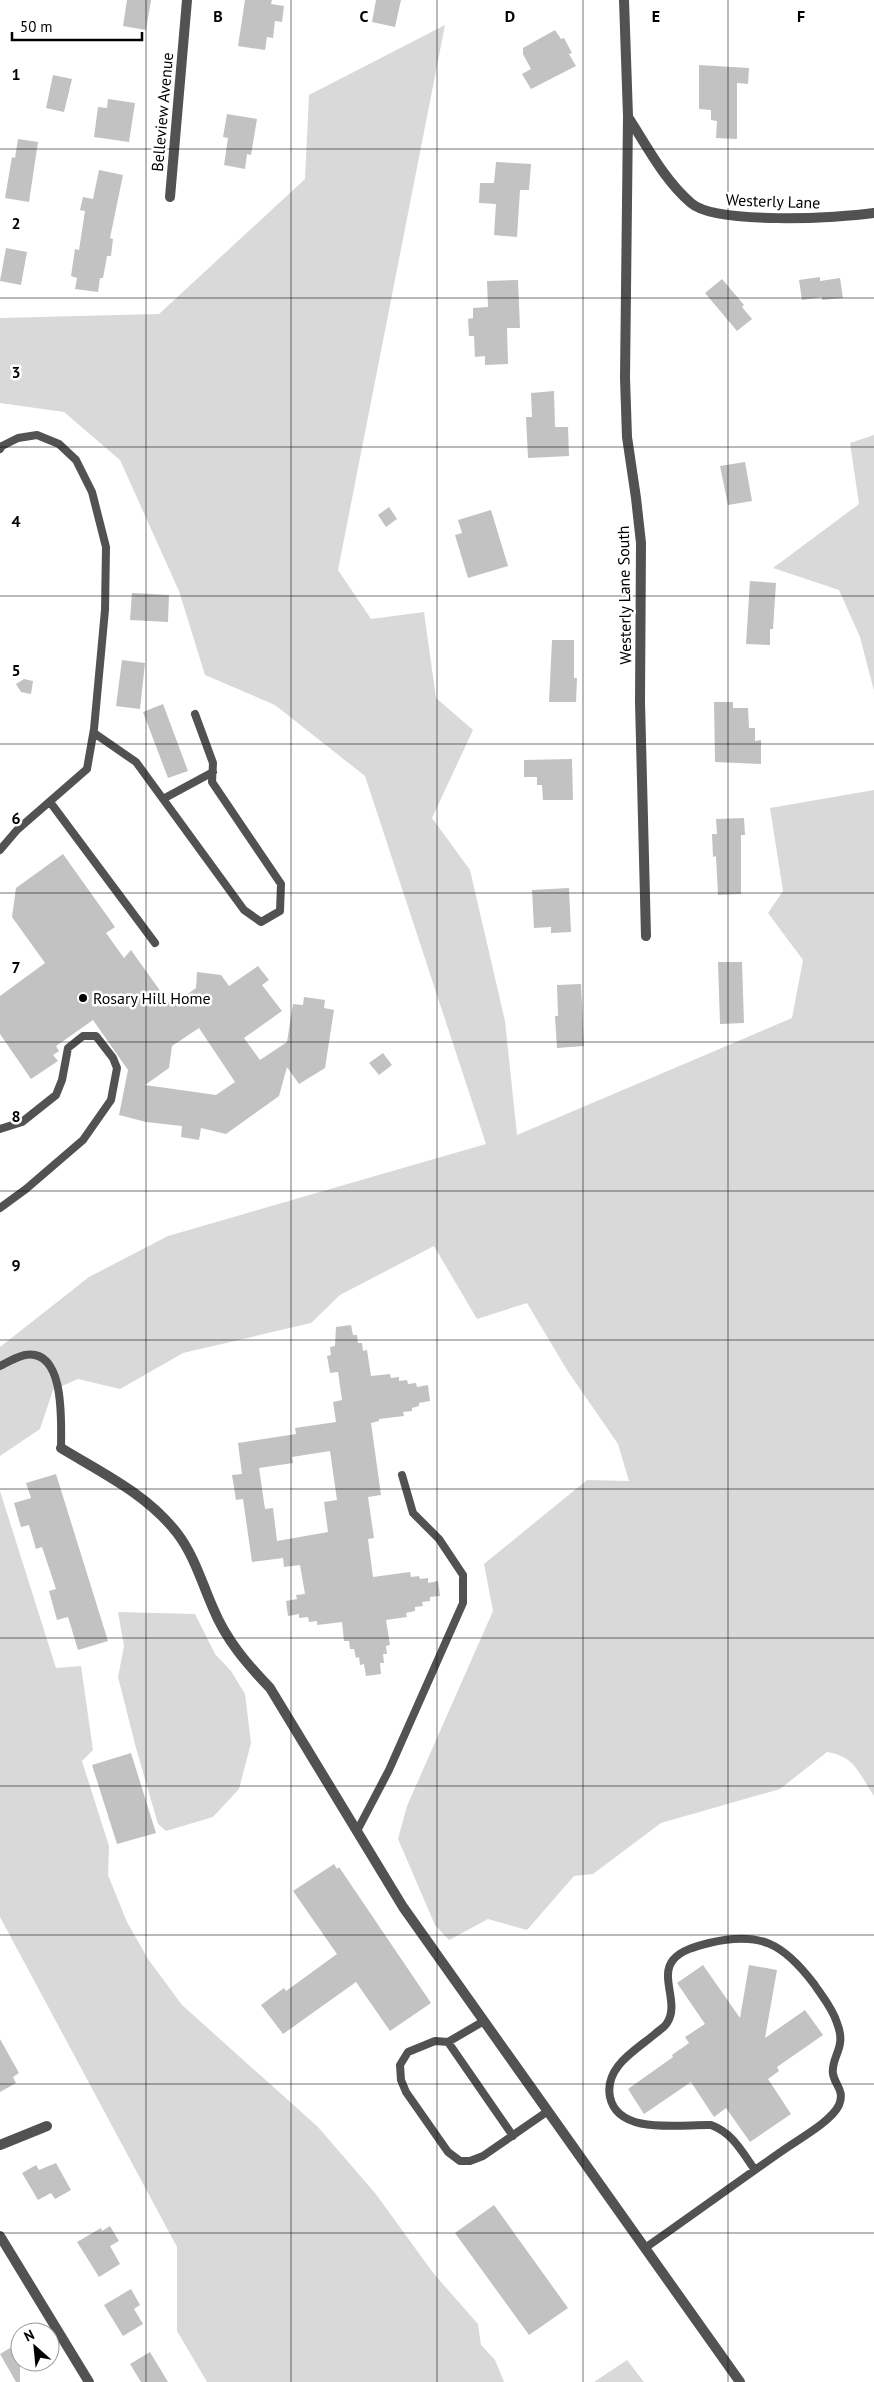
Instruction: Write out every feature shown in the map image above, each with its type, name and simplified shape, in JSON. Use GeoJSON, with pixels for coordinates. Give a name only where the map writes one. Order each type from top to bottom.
{"type":"FeatureCollection","features":[{"type":"Feature","properties":{"kind":"street","name":"Belleview Avenue"},"geometry":{"type":"LineString","coordinates":[[170,197],[187,0]]}},
{"type":"Feature","properties":{"kind":"street"},"geometry":{"type":"LineString","coordinates":[[624,0],[628,116]]}},
{"type":"Feature","properties":{"kind":"street","name":"Westerly Lane"},"geometry":{"type":"LineString","coordinates":[[628,116],[664,172],[691,202],[703,210],[722,215],[837,218],[874,213]]}},
{"type":"Feature","properties":{"kind":"street","name":"Westerly Lane South"},"geometry":{"type":"LineString","coordinates":[[628,116],[625,378],[627,437],[641,543],[640,702],[646,936]]}},
{"type":"Feature","properties":{"kind":"street"},"geometry":{"type":"LineString","coordinates":[[61,1448],[144,1500],[158,1511],[178,1534],[193,1560],[213,1610],[228,1638],[247,1664],[270,1688],[403,1907],[740,2382]]}},
{"type":"Feature","properties":{"kind":"street"},"geometry":{"type":"LineString","coordinates":[[0,2145],[47,2126]]}},
{"type":"Feature","properties":{"kind":"street"},"geometry":{"type":"LineString","coordinates":[[0,2236],[90,2382]]}},
{"type":"Feature","properties":{"kind":"lane"},"geometry":{"type":"LineString","coordinates":[[0,449],[2,446],[18,438],[37,435],[59,444],[76,460],[92,492],[106,547],[104,610],[94,733],[87,769],[17,830],[0,850]]}},
{"type":"Feature","properties":{"kind":"lane"},"geometry":{"type":"LineString","coordinates":[[94,733],[136,762],[244,910],[261,922],[280,911],[281,884],[212,782],[213,763],[195,714]]}},
{"type":"Feature","properties":{"kind":"lane"},"geometry":{"type":"LineString","coordinates":[[163,799],[212,772]]}},
{"type":"Feature","properties":{"kind":"lane"},"geometry":{"type":"LineString","coordinates":[[50,802],[155,943]]}},
{"type":"Feature","properties":{"kind":"lane"},"geometry":{"type":"LineString","coordinates":[[0,1129],[22,1122],[56,1095],[62,1080],[68,1048],[83,1036],[96,1036],[113,1058],[117,1068],[111,1100],[83,1140],[26,1189],[0,1208]]}},
{"type":"Feature","properties":{"kind":"lane"},"geometry":{"type":"LineString","coordinates":[[0,1366],[27,1354],[42,1358],[53,1371],[60,1391],[61,1448]]}},
{"type":"Feature","properties":{"kind":"lane"},"geometry":{"type":"LineString","coordinates":[[357,1830],[389,1770],[462,1603],[463,1575],[439,1539],[413,1513],[402,1476]]}},
{"type":"Feature","properties":{"kind":"lane"},"geometry":{"type":"LineString","coordinates":[[645,2248],[829,2117],[839,2105],[841,2089],[833,2074],[835,2058],[840,2043],[837,2022],[826,2001],[798,1963],[763,1940],[735,1937],[701,1945],[683,1952],[673,1960],[668,1971],[672,2002],[667,2023],[614,2070],[610,2093],[614,2109],[622,2116],[640,2125],[699,2125],[722,2129],[736,2141],[754,2170]]}},
{"type":"Feature","properties":{"kind":"lane"},"geometry":{"type":"LineString","coordinates":[[484,2021],[448,2042],[435,2041],[408,2052],[400,2065],[401,2080],[406,2092],[448,2152],[460,2161],[470,2161],[483,2156],[548,2111]]}},
{"type":"Feature","properties":{"kind":"lane"},"geometry":{"type":"LineString","coordinates":[[448,2042],[513,2136]]}},
{"type":"Feature","properties":{"kind":"shaded area"},"geometry":{"type":"Polygon","coordinates":[[[445,25],[338,570],[371,619],[424,612],[436,698],[473,730],[432,818],[470,870],[505,1021],[517,1135],[792,1018],[803,960],[768,913],[783,891],[770,808],[874,790],[874,1796],[850,1762],[836,1754],[827,1752],[780,1789],[661,1823],[593,1874],[574,1876],[527,1930],[488,1919],[449,1940],[435,1925],[398,1839],[407,1806],[493,1611],[484,1564],[587,1480],[629,1481],[618,1444],[567,1370],[527,1303],[477,1319],[434,1246],[340,1295],[311,1323],[183,1353],[120,1389],[78,1379],[53,1390],[40,1429],[0,1456],[0,1347],[89,1277],[168,1236],[486,1144],[365,776],[275,705],[205,675],[179,591],[120,460],[64,412],[0,403],[0,318],[159,314],[305,179],[309,95],[445,25]]]}},
{"type":"Feature","properties":{"kind":"shaded area"},"geometry":{"type":"Polygon","coordinates":[[[874,435],[874,691],[860,637],[839,590],[773,568],[859,504],[850,443],[874,435]]]}},
{"type":"Feature","properties":{"kind":"shaded area"},"geometry":{"type":"Polygon","coordinates":[[[0,1491],[56,1668],[81,1666],[93,1750],[82,1761],[109,1846],[108,1875],[127,1922],[148,1959],[182,2005],[318,2127],[375,2193],[434,2274],[478,2324],[481,2345],[495,2360],[504,2382],[207,2382],[177,2331],[177,2247],[0,1917],[0,1491]]]}},
{"type":"Feature","properties":{"kind":"shaded area"},"geometry":{"type":"Polygon","coordinates":[[[118,1612],[195,1614],[215,1654],[231,1671],[245,1694],[251,1743],[239,1789],[213,1817],[166,1831],[158,1824],[118,1677],[124,1646],[118,1612]]]}},
{"type":"Feature","properties":{"kind":"shaded area"},"geometry":{"type":"Polygon","coordinates":[[[627,2360],[644,2382],[594,2382],[627,2360]]]}},
{"type":"Feature","properties":{"kind":"building"},"geometry":{"type":"Polygon","coordinates":[[[127,0],[151,0],[146,30],[123,26],[127,0]]]}},
{"type":"Feature","properties":{"kind":"building"},"geometry":{"type":"Polygon","coordinates":[[[245,0],[272,0],[271,4],[284,6],[282,22],[275,21],[273,38],[267,37],[265,50],[238,46],[245,0]]]}},
{"type":"Feature","properties":{"kind":"building"},"geometry":{"type":"Polygon","coordinates":[[[376,0],[401,0],[395,27],[372,22],[376,0]]]}},
{"type":"Feature","properties":{"kind":"building"},"geometry":{"type":"Polygon","coordinates":[[[555,30],[561,39],[564,38],[572,53],[569,54],[576,66],[531,89],[522,74],[531,69],[523,54],[523,48],[555,30]]]}},
{"type":"Feature","properties":{"kind":"building"},"geometry":{"type":"Polygon","coordinates":[[[699,65],[749,68],[748,84],[737,83],[737,139],[716,138],[717,121],[711,120],[711,110],[699,109],[699,65]]]}},
{"type":"Feature","properties":{"kind":"building"},"geometry":{"type":"Polygon","coordinates":[[[53,75],[72,79],[64,112],[46,108],[53,75]]]}},
{"type":"Feature","properties":{"kind":"building"},"geometry":{"type":"Polygon","coordinates":[[[108,99],[135,103],[129,142],[94,137],[98,107],[107,108],[108,99]]]}},
{"type":"Feature","properties":{"kind":"building"},"geometry":{"type":"Polygon","coordinates":[[[227,114],[257,119],[251,155],[247,154],[245,169],[224,165],[228,138],[223,137],[227,114]]]}},
{"type":"Feature","properties":{"kind":"building"},"geometry":{"type":"Polygon","coordinates":[[[18,139],[38,142],[29,202],[5,198],[12,157],[15,158],[18,139]]]}},
{"type":"Feature","properties":{"kind":"building"},"geometry":{"type":"Polygon","coordinates":[[[496,162],[531,164],[529,190],[520,190],[517,237],[494,235],[496,204],[479,203],[480,183],[494,183],[496,162]]]}},
{"type":"Feature","properties":{"kind":"building"},"geometry":{"type":"Polygon","coordinates":[[[99,170],[123,175],[110,238],[113,239],[111,256],[107,256],[98,292],[75,289],[77,278],[71,276],[75,249],[79,250],[85,211],[80,210],[83,197],[93,199],[99,170]]]}},
{"type":"Feature","properties":{"kind":"building"},"geometry":{"type":"Polygon","coordinates":[[[6,248],[27,252],[21,285],[0,281],[6,248]]]}},
{"type":"Feature","properties":{"kind":"building"},"geometry":{"type":"Polygon","coordinates":[[[820,277],[820,281],[840,278],[843,298],[822,300],[822,297],[802,300],[799,280],[820,277]]]}},
{"type":"Feature","properties":{"kind":"building"},"geometry":{"type":"Polygon","coordinates":[[[722,279],[744,305],[742,307],[752,319],[737,331],[705,293],[722,279]]]}},
{"type":"Feature","properties":{"kind":"building"},"geometry":{"type":"Polygon","coordinates":[[[518,280],[520,328],[507,328],[508,364],[485,365],[485,356],[475,357],[474,336],[469,336],[468,319],[473,318],[473,308],[488,307],[487,281],[518,280]]]}},
{"type":"Feature","properties":{"kind":"building"},"geometry":{"type":"Polygon","coordinates":[[[554,391],[555,427],[568,427],[569,456],[528,458],[526,417],[532,417],[531,393],[554,391]]]}},
{"type":"Feature","properties":{"kind":"building"},"geometry":{"type":"Polygon","coordinates":[[[745,462],[752,501],[728,505],[720,466],[745,462]]]}},
{"type":"Feature","properties":{"kind":"building"},"geometry":{"type":"Polygon","coordinates":[[[389,507],[397,519],[386,527],[378,515],[389,507]]]}},
{"type":"Feature","properties":{"kind":"building"},"geometry":{"type":"Polygon","coordinates":[[[491,510],[508,566],[468,578],[455,535],[462,533],[458,520],[491,510]]]}},
{"type":"Feature","properties":{"kind":"building"},"geometry":{"type":"Polygon","coordinates":[[[750,581],[776,583],[773,629],[770,629],[770,645],[746,644],[750,581]]]}},
{"type":"Feature","properties":{"kind":"building"},"geometry":{"type":"Polygon","coordinates":[[[132,593],[169,595],[168,622],[130,620],[132,593]]]}},
{"type":"Feature","properties":{"kind":"building"},"geometry":{"type":"Polygon","coordinates":[[[552,640],[574,640],[574,678],[577,678],[576,702],[549,702],[552,640]]]}},
{"type":"Feature","properties":{"kind":"building"},"geometry":{"type":"Polygon","coordinates":[[[122,660],[145,663],[140,709],[116,706],[122,660]]]}},
{"type":"Feature","properties":{"kind":"building"},"geometry":{"type":"Polygon","coordinates":[[[24,679],[33,681],[31,694],[21,692],[16,684],[24,679]]]}},
{"type":"Feature","properties":{"kind":"building"},"geometry":{"type":"Polygon","coordinates":[[[714,702],[733,702],[733,708],[748,708],[749,728],[755,728],[755,741],[761,740],[761,764],[715,762],[714,702]]]}},
{"type":"Feature","properties":{"kind":"building"},"geometry":{"type":"Polygon","coordinates":[[[163,704],[188,771],[168,778],[143,712],[163,704]]]}},
{"type":"Feature","properties":{"kind":"building"},"geometry":{"type":"Polygon","coordinates":[[[572,759],[573,800],[543,800],[542,785],[537,785],[537,777],[524,777],[524,760],[572,759]]]}},
{"type":"Feature","properties":{"kind":"building"},"geometry":{"type":"Polygon","coordinates":[[[744,818],[745,835],[741,835],[741,894],[718,895],[716,856],[713,857],[712,834],[717,834],[716,819],[744,818]]]}},
{"type":"Feature","properties":{"kind":"building","name":"Rosary Hill Home"},"geometry":{"type":"Polygon","coordinates":[[[63,854],[115,927],[106,933],[124,958],[131,950],[171,1006],[196,988],[197,972],[221,975],[229,986],[258,966],[269,980],[262,985],[282,1011],[244,1038],[260,1060],[287,1042],[293,1004],[303,1005],[304,997],[325,1000],[324,1008],[334,1010],[325,1068],[299,1084],[287,1067],[279,1096],[226,1134],[201,1128],[199,1140],[181,1137],[182,1126],[146,1122],[119,1115],[128,1070],[93,1020],[56,1046],[59,1051],[53,1055],[58,1061],[31,1079],[0,1034],[0,996],[45,963],[12,917],[16,888],[63,854]],[[199,1028],[172,1046],[169,1068],[145,1085],[216,1095],[235,1082],[199,1028]]]}},
{"type":"Feature","properties":{"kind":"building"},"geometry":{"type":"Polygon","coordinates":[[[569,888],[571,932],[551,933],[551,927],[534,928],[532,890],[569,888]]]}},
{"type":"Feature","properties":{"kind":"building"},"geometry":{"type":"Polygon","coordinates":[[[718,962],[742,962],[744,1023],[720,1024],[718,962]]]}},
{"type":"Feature","properties":{"kind":"building"},"geometry":{"type":"Polygon","coordinates":[[[581,984],[584,1046],[557,1048],[555,1016],[558,1016],[557,985],[581,984]]]}},
{"type":"Feature","properties":{"kind":"building"},"geometry":{"type":"Polygon","coordinates":[[[383,1053],[392,1065],[379,1075],[369,1063],[383,1053]]]}},
{"type":"Feature","properties":{"kind":"building"},"geometry":{"type":"Polygon","coordinates":[[[351,1325],[353,1335],[357,1335],[358,1343],[362,1343],[363,1351],[367,1350],[371,1376],[390,1374],[391,1378],[399,1377],[399,1381],[407,1380],[408,1384],[416,1383],[417,1387],[428,1385],[430,1401],[419,1403],[419,1406],[412,1408],[412,1411],[403,1412],[404,1416],[379,1419],[379,1421],[371,1423],[381,1495],[368,1497],[374,1538],[368,1539],[373,1577],[410,1572],[411,1577],[428,1578],[428,1583],[438,1581],[440,1596],[430,1597],[430,1601],[422,1602],[423,1606],[415,1607],[415,1611],[406,1613],[407,1617],[386,1620],[390,1645],[386,1646],[387,1654],[383,1654],[384,1663],[380,1663],[381,1674],[366,1676],[364,1664],[360,1665],[359,1657],[356,1658],[354,1649],[350,1649],[349,1641],[344,1641],[342,1622],[317,1625],[317,1621],[309,1622],[308,1617],[299,1618],[299,1614],[288,1616],[286,1601],[297,1599],[296,1595],[305,1594],[300,1565],[284,1567],[283,1558],[252,1562],[243,1499],[236,1500],[232,1475],[242,1474],[238,1443],[296,1434],[295,1428],[336,1422],[333,1402],[342,1400],[338,1372],[330,1373],[327,1356],[331,1355],[330,1347],[335,1346],[336,1327],[351,1325]],[[330,1451],[292,1457],[293,1463],[259,1468],[265,1509],[273,1508],[277,1541],[328,1532],[324,1502],[337,1500],[330,1451]]]}},
{"type":"Feature","properties":{"kind":"building"},"geometry":{"type":"Polygon","coordinates":[[[56,1474],[108,1641],[78,1650],[68,1617],[57,1620],[49,1591],[56,1589],[42,1547],[36,1549],[29,1525],[21,1527],[14,1503],[31,1498],[26,1483],[56,1474]]]}},
{"type":"Feature","properties":{"kind":"building"},"geometry":{"type":"Polygon","coordinates":[[[131,1753],[156,1833],[117,1844],[92,1765],[131,1753]]]}},
{"type":"Feature","properties":{"kind":"building"},"geometry":{"type":"Polygon","coordinates":[[[334,1864],[337,1869],[339,1867],[431,2003],[390,2031],[356,1982],[283,2034],[261,2005],[284,1988],[286,1991],[337,1954],[293,1891],[334,1864]]]}},
{"type":"Feature","properties":{"kind":"building"},"geometry":{"type":"Polygon","coordinates":[[[703,1965],[740,2018],[749,1965],[777,1970],[765,2038],[805,2010],[823,2035],[777,2067],[779,2071],[768,2079],[791,2114],[750,2142],[726,2108],[714,2117],[691,2082],[644,2114],[628,2089],[673,2057],[672,2055],[689,2043],[685,2037],[705,2024],[677,1983],[703,1965]]]}},
{"type":"Feature","properties":{"kind":"building"},"geometry":{"type":"Polygon","coordinates":[[[0,2039],[19,2073],[13,2077],[16,2083],[0,2092],[0,2039]]]}},
{"type":"Feature","properties":{"kind":"building"},"geometry":{"type":"Polygon","coordinates":[[[56,2163],[71,2190],[55,2199],[51,2193],[38,2200],[22,2173],[36,2165],[39,2170],[56,2163]]]}},
{"type":"Feature","properties":{"kind":"building"},"geometry":{"type":"Polygon","coordinates":[[[494,2205],[568,2308],[529,2335],[455,2233],[494,2205]]]}},
{"type":"Feature","properties":{"kind":"building"},"geometry":{"type":"Polygon","coordinates":[[[110,2226],[119,2241],[110,2246],[120,2264],[99,2277],[77,2242],[101,2228],[102,2231],[110,2226]]]}},
{"type":"Feature","properties":{"kind":"building"},"geometry":{"type":"Polygon","coordinates":[[[131,2289],[140,2305],[134,2309],[143,2324],[123,2336],[104,2305],[131,2289]]]}},
{"type":"Feature","properties":{"kind":"building"},"geometry":{"type":"Polygon","coordinates":[[[10,2348],[10,2372],[0,2354],[10,2348]]]}},
{"type":"Feature","properties":{"kind":"building"},"geometry":{"type":"Polygon","coordinates":[[[150,2352],[168,2382],[141,2382],[130,2364],[150,2352]]]}},
{"type":"Feature","properties":{"kind":"building"},"geometry":{"type":"Polygon","coordinates":[[[10,2372],[20,2372],[20,2382],[16,2382],[10,2372]]]}},
{"type":"Feature","properties":{"kind":"place","name":"Rosary Hill Home"},"geometry":{"type":"Point","coordinates":[83,998]}}]}
